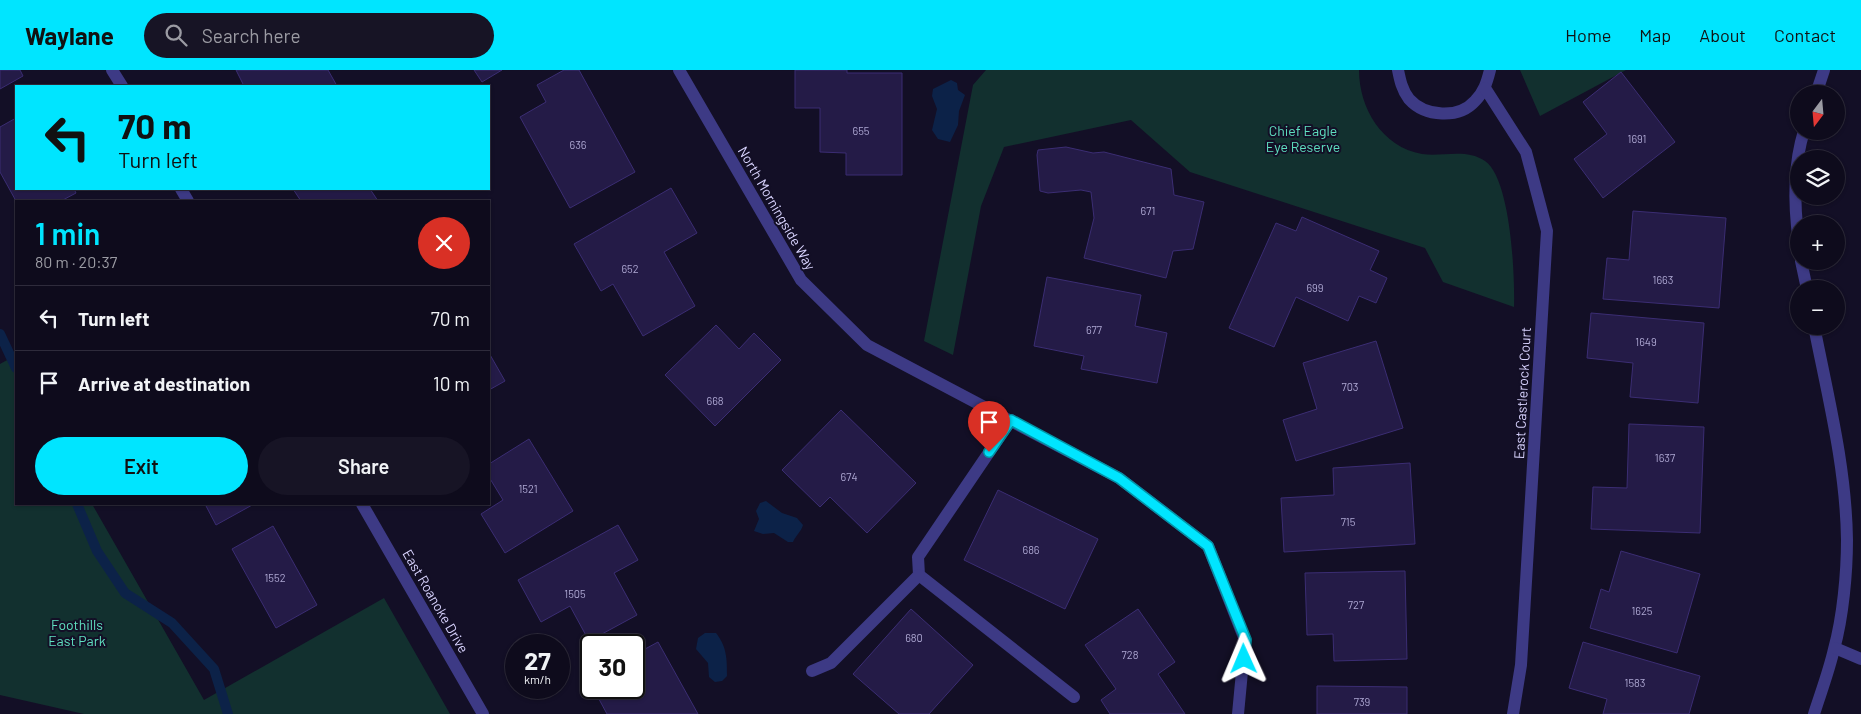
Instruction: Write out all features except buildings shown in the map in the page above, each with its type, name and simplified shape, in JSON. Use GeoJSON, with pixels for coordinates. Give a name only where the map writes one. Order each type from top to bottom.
{"type":"FeatureCollection","features":[{"type":"Feature","properties":{"kind":"street"},"geometry":{"type":"LineString","coordinates":[[112,70],[121,85]]}},
{"type":"Feature","properties":{"kind":"street","name":"North Morningside Way"},"geometry":{"type":"LineString","coordinates":[[678,70],[801,280],[867,346],[1119,478],[1208,546],[1246,640],[1238,714]]}},
{"type":"Feature","properties":{"kind":"street"},"geometry":{"type":"LineString","coordinates":[[1398,70],[1400,84],[1409,99],[1424,110],[1441,114],[1459,112],[1475,103],[1485,88],[1490,70]]}},
{"type":"Feature","properties":{"kind":"street"},"geometry":{"type":"LineString","coordinates":[[1819,85],[1824,70]]}},
{"type":"Feature","properties":{"kind":"street","name":"East Castlerock Court"},"geometry":{"type":"LineString","coordinates":[[1485,88],[1526,152],[1547,231],[1521,665],[1513,714]]}},
{"type":"Feature","properties":{"kind":"street"},"geometry":{"type":"LineString","coordinates":[[1796,215],[1796,183],[1801,140]]}},
{"type":"Feature","properties":{"kind":"street"},"geometry":{"type":"LineString","coordinates":[[1814,714],[1835,648],[1845,582],[1847,541],[1846,500],[1841,462],[1816,335]]}},
{"type":"Feature","properties":{"kind":"street"},"geometry":{"type":"LineString","coordinates":[[812,671],[830,663],[919,575],[918,557],[1011,420]]}},
{"type":"Feature","properties":{"kind":"street","name":"East Roanoke Drive"},"geometry":{"type":"LineString","coordinates":[[363,505],[483,714]]}},
{"type":"Feature","properties":{"kind":"street"},"geometry":{"type":"LineString","coordinates":[[919,575],[1074,697]]}},
{"type":"Feature","properties":{"kind":"street"},"geometry":{"type":"LineString","coordinates":[[1835,648],[1861,659]]}},
{"type":"Feature","properties":{"kind":"green space","name":"Chief Eagle Eye Reserve"},"geometry":{"type":"Polygon","coordinates":[[[986,70],[1359,70],[1363,98],[1368,111],[1384,134],[1395,143],[1408,150],[1422,154],[1462,154],[1478,157],[1485,161],[1494,171],[1501,187],[1510,230],[1514,274],[1514,307],[1443,282],[1425,248],[1190,172],[1131,120],[1004,147],[981,206],[953,355],[924,341],[973,85],[986,70]]]}},
{"type":"Feature","properties":{"kind":"green space"},"geometry":{"type":"Polygon","coordinates":[[[1520,70],[1626,70],[1540,116],[1520,70]]]}},
{"type":"Feature","properties":{"kind":"green space","name":"Foothills East Park"},"geometry":{"type":"Polygon","coordinates":[[[9,359],[15,371],[15,505],[93,505],[204,700],[384,598],[450,714],[84,714],[0,695],[0,364],[9,359]]]}},
{"type":"Feature","properties":{"kind":"water"},"geometry":{"type":"Polygon","coordinates":[[[951,80],[957,83],[958,90],[965,95],[959,111],[958,125],[950,142],[938,139],[932,130],[937,109],[932,96],[933,89],[951,80]]]}},
{"type":"Feature","properties":{"kind":"water"},"geometry":{"type":"Polygon","coordinates":[[[766,501],[782,513],[797,518],[803,525],[793,542],[788,542],[774,533],[763,534],[754,531],[759,519],[756,511],[760,503],[766,501]]]}},
{"type":"Feature","properties":{"kind":"water"},"geometry":{"type":"Polygon","coordinates":[[[705,633],[716,633],[724,648],[727,676],[722,681],[715,682],[709,677],[708,663],[696,649],[698,638],[705,633]]]}},
{"type":"Feature","properties":{"kind":"waterway"},"geometry":{"type":"LineString","coordinates":[[0,334],[15,366]]}},
{"type":"Feature","properties":{"kind":"waterway"},"geometry":{"type":"LineString","coordinates":[[77,505],[97,551],[125,593],[172,623],[214,669],[228,714]]}},
{"type":"Feature","properties":{"kind":"route"},"geometry":{"type":"LineString","coordinates":[[989,452],[1011,420],[1119,478],[1208,546],[1246,640],[1244,659]]}}]}
